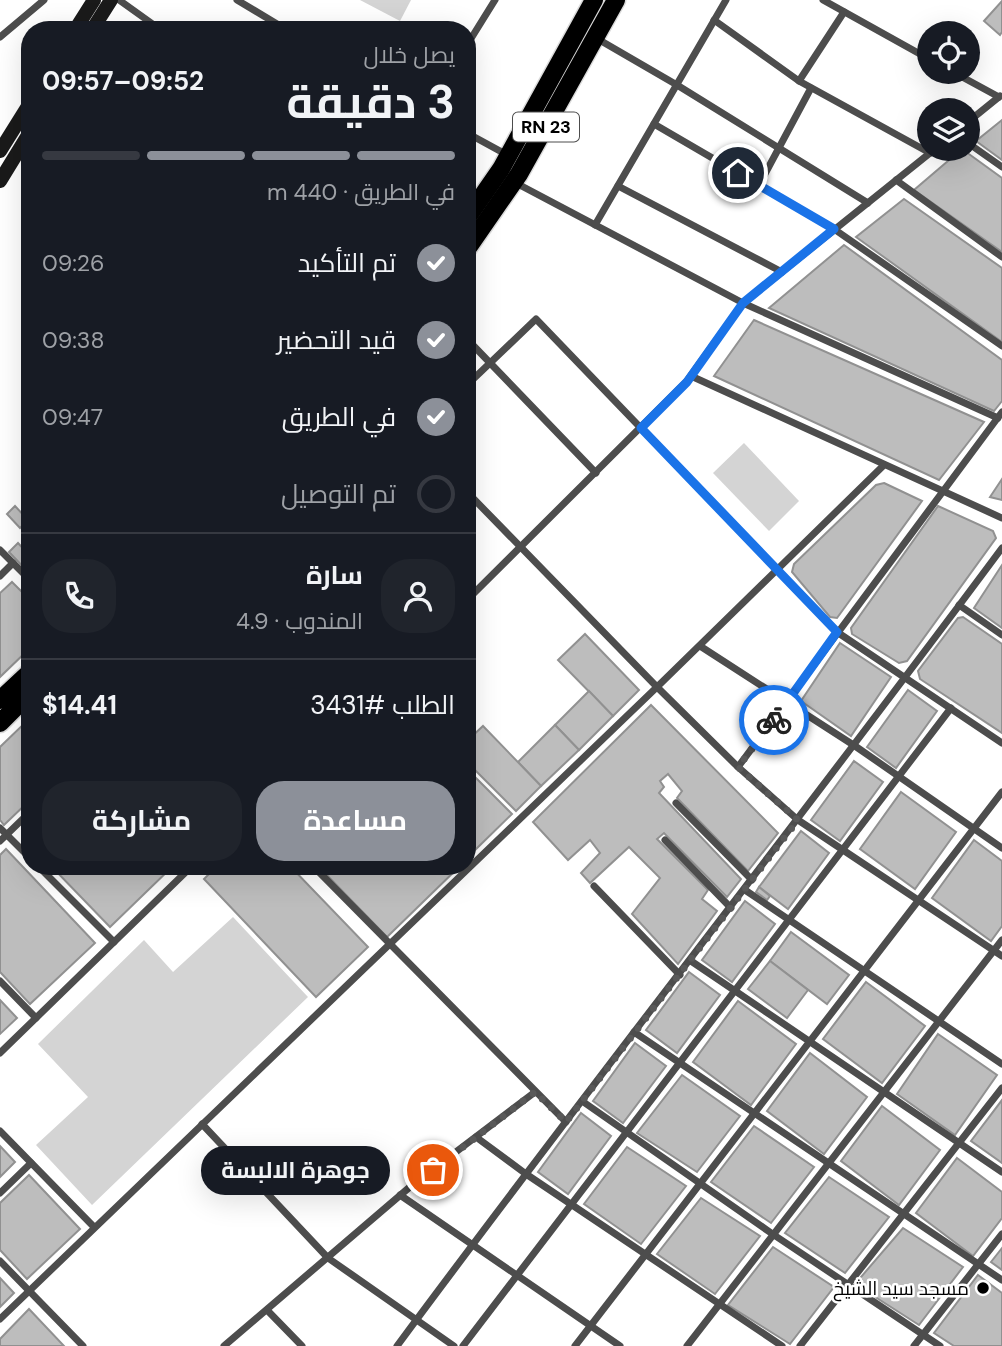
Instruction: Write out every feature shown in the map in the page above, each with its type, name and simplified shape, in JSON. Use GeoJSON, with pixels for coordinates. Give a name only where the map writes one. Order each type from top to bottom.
{"type":"FeatureCollection","features":[{"type":"Feature","properties":{"kind":"main road"},"geometry":{"type":"LineString","coordinates":[[81,21],[94,0]]}},
{"type":"Feature","properties":{"kind":"main road"},"geometry":{"type":"LineString","coordinates":[[97,21],[110,0]]}},
{"type":"Feature","properties":{"kind":"main road","name":"RN 23"},"geometry":{"type":"LineString","coordinates":[[476,236],[514,181],[517,160],[594,0]]}},
{"type":"Feature","properties":{"kind":"main road","name":"RN 23"},"geometry":{"type":"LineString","coordinates":[[476,208],[517,160],[616,0]]}},
{"type":"Feature","properties":{"kind":"main road"},"geometry":{"type":"LineString","coordinates":[[1,149],[21,117]]}},
{"type":"Feature","properties":{"kind":"main road"},"geometry":{"type":"LineString","coordinates":[[0,181],[21,147]]}},
{"type":"Feature","properties":{"kind":"main road"},"geometry":{"type":"LineString","coordinates":[[0,700],[21,680]]}},
{"type":"Feature","properties":{"kind":"main road"},"geometry":{"type":"LineString","coordinates":[[0,723],[21,702]]}},
{"type":"Feature","properties":{"kind":"street"},"geometry":{"type":"LineString","coordinates":[[0,37],[44,0]]}},
{"type":"Feature","properties":{"kind":"street"},"geometry":{"type":"LineString","coordinates":[[119,0],[148,21]]}},
{"type":"Feature","properties":{"kind":"street"},"geometry":{"type":"LineString","coordinates":[[237,0],[272,21]]}},
{"type":"Feature","properties":{"kind":"street"},"geometry":{"type":"LineString","coordinates":[[476,31],[495,0]]}},
{"type":"Feature","properties":{"kind":"street"},"geometry":{"type":"LineString","coordinates":[[596,225],[726,0]]}},
{"type":"Feature","properties":{"kind":"street"},"geometry":{"type":"LineString","coordinates":[[822,0],[917,52]]}},
{"type":"Feature","properties":{"kind":"street"},"geometry":{"type":"LineString","coordinates":[[799,81],[845,12]]}},
{"type":"Feature","properties":{"kind":"street"},"geometry":{"type":"LineString","coordinates":[[714,20],[799,81],[917,143]]}},
{"type":"Feature","properties":{"kind":"street"},"geometry":{"type":"LineString","coordinates":[[595,37],[868,202]]}},
{"type":"Feature","properties":{"kind":"street"},"geometry":{"type":"LineString","coordinates":[[976,84],[1000,96],[980,112]]}},
{"type":"Feature","properties":{"kind":"street"},"geometry":{"type":"LineString","coordinates":[[759,185],[811,88]]}},
{"type":"Feature","properties":{"kind":"street"},"geometry":{"type":"LineString","coordinates":[[654,124],[834,229],[1002,346]]}},
{"type":"Feature","properties":{"kind":"street"},"geometry":{"type":"LineString","coordinates":[[476,138],[517,160]]}},
{"type":"Feature","properties":{"kind":"street"},"geometry":{"type":"LineString","coordinates":[[1,149],[14,158]]}},
{"type":"Feature","properties":{"kind":"street"},"geometry":{"type":"LineString","coordinates":[[980,151],[1002,167]]}},
{"type":"Feature","properties":{"kind":"street"},"geometry":{"type":"LineString","coordinates":[[476,591],[691,376],[743,303],[920,161]]}},
{"type":"Feature","properties":{"kind":"street"},"geometry":{"type":"LineString","coordinates":[[896,180],[1002,257]]}},
{"type":"Feature","properties":{"kind":"street"},"geometry":{"type":"LineString","coordinates":[[514,181],[743,303],[1000,415],[738,767]]}},
{"type":"Feature","properties":{"kind":"street"},"geometry":{"type":"LineString","coordinates":[[618,186],[782,272]]}},
{"type":"Feature","properties":{"kind":"street"},"geometry":{"type":"LineString","coordinates":[[476,376],[536,318],[837,632],[1002,743]]}},
{"type":"Feature","properties":{"kind":"street"},"geometry":{"type":"LineString","coordinates":[[476,348],[596,473]]}},
{"type":"Feature","properties":{"kind":"street"},"geometry":{"type":"LineString","coordinates":[[691,376],[1002,518]]}},
{"type":"Feature","properties":{"kind":"street"},"geometry":{"type":"LineString","coordinates":[[476,860],[884,465]]}},
{"type":"Feature","properties":{"kind":"street"},"geometry":{"type":"LineString","coordinates":[[476,501],[657,687],[738,767],[798,820],[1002,956]]}},
{"type":"Feature","properties":{"kind":"street"},"geometry":{"type":"LineString","coordinates":[[397,1346],[634,1032],[855,746],[1002,548]]}},
{"type":"Feature","properties":{"kind":"street"},"geometry":{"type":"LineString","coordinates":[[1,552],[21,571]]}},
{"type":"Feature","properties":{"kind":"street"},"geometry":{"type":"LineString","coordinates":[[0,576],[13,563]]}},
{"type":"Feature","properties":{"kind":"street"},"geometry":{"type":"LineString","coordinates":[[959,605],[1002,635]]}},
{"type":"Feature","properties":{"kind":"street"},"geometry":{"type":"LineString","coordinates":[[699,646],[855,746],[1002,848]]}},
{"type":"Feature","properties":{"kind":"street"},"geometry":{"type":"LineString","coordinates":[[463,1346],[951,708]]}},
{"type":"Feature","properties":{"kind":"street"},"geometry":{"type":"LineString","coordinates":[[575,1346],[1002,792]]}},
{"type":"Feature","properties":{"kind":"street"},"geometry":{"type":"LineString","coordinates":[[677,803],[752,880]]}},
{"type":"Feature","properties":{"kind":"street"},"geometry":{"type":"LineString","coordinates":[[0,841],[21,821]]}},
{"type":"Feature","properties":{"kind":"street"},"geometry":{"type":"LineString","coordinates":[[0,828],[21,849]]}},
{"type":"Feature","properties":{"kind":"street"},"geometry":{"type":"LineString","coordinates":[[666,840],[730,908]]}},
{"type":"Feature","properties":{"kind":"street"},"geometry":{"type":"LineString","coordinates":[[47,875],[114,942]]}},
{"type":"Feature","properties":{"kind":"street"},"geometry":{"type":"LineString","coordinates":[[0,1053],[183,875]]}},
{"type":"Feature","properties":{"kind":"street"},"geometry":{"type":"LineString","coordinates":[[322,875],[566,1122]]}},
{"type":"Feature","properties":{"kind":"street"},"geometry":{"type":"LineString","coordinates":[[0,1319],[460,875]]}},
{"type":"Feature","properties":{"kind":"street"},"geometry":{"type":"LineString","coordinates":[[594,886],[680,975]]}},
{"type":"Feature","properties":{"kind":"street"},"geometry":{"type":"LineString","coordinates":[[745,890],[1002,1064]]}},
{"type":"Feature","properties":{"kind":"street"},"geometry":{"type":"LineString","coordinates":[[687,1346],[1002,940]]}},
{"type":"Feature","properties":{"kind":"street"},"geometry":{"type":"LineString","coordinates":[[691,961],[1002,1172]]}},
{"type":"Feature","properties":{"kind":"street"},"geometry":{"type":"LineString","coordinates":[[0,981],[36,1018]]}},
{"type":"Feature","properties":{"kind":"street"},"geometry":{"type":"LineString","coordinates":[[634,1032],[1002,1280]]}},
{"type":"Feature","properties":{"kind":"street"},"geometry":{"type":"LineString","coordinates":[[800,1346],[1002,1088]]}},
{"type":"Feature","properties":{"kind":"street"},"geometry":{"type":"LineString","coordinates":[[224,1346],[400,1195],[535,1092]]}},
{"type":"Feature","properties":{"kind":"street"},"geometry":{"type":"LineString","coordinates":[[582,1101],[699,1184],[940,1346]]}},
{"type":"Feature","properties":{"kind":"street"},"geometry":{"type":"LineString","coordinates":[[202,1124],[328,1258],[454,1346]]}},
{"type":"Feature","properties":{"kind":"street"},"geometry":{"type":"LineString","coordinates":[[0,1132],[94,1227]]}},
{"type":"Feature","properties":{"kind":"street"},"geometry":{"type":"LineString","coordinates":[[476,1137],[526,1174],[782,1346]]}},
{"type":"Feature","properties":{"kind":"street"},"geometry":{"type":"LineString","coordinates":[[0,1193],[31,1163]]}},
{"type":"Feature","properties":{"kind":"street"},"geometry":{"type":"LineString","coordinates":[[400,1195],[620,1346]]}},
{"type":"Feature","properties":{"kind":"street"},"geometry":{"type":"LineString","coordinates":[[914,1346],[1002,1234]]}},
{"type":"Feature","properties":{"kind":"street"},"geometry":{"type":"LineString","coordinates":[[0,1261],[83,1346]]}},
{"type":"Feature","properties":{"kind":"street"},"geometry":{"type":"LineString","coordinates":[[267,1310],[302,1346]]}},
{"type":"Feature","properties":{"kind":"shaded area"},"geometry":{"type":"Polygon","coordinates":[[[360,0],[411,0],[400,21],[360,0]]]}},
{"type":"Feature","properties":{"kind":"shaded area"},"geometry":{"type":"Polygon","coordinates":[[[744,443],[799,501],[769,531],[713,473],[744,443]]]}},
{"type":"Feature","properties":{"kind":"shaded area"},"geometry":{"type":"Polygon","coordinates":[[[233,917],[308,997],[92,1205],[36,1145],[88,1097],[38,1044],[144,940],[173,972],[233,917]]]}},
{"type":"Feature","properties":{"kind":"building"},"geometry":{"type":"Polygon","coordinates":[[[1002,1],[1002,32],[1000,35],[984,21],[1002,1]]]}},
{"type":"Feature","properties":{"kind":"building"},"geometry":{"type":"Polygon","coordinates":[[[1002,120],[1002,160],[980,144],[980,138],[1002,120]]]}},
{"type":"Feature","properties":{"kind":"building"},"geometry":{"type":"Polygon","coordinates":[[[948,161],[979,161],[1002,178],[1002,252],[914,190],[948,161]]]}},
{"type":"Feature","properties":{"kind":"building"},"geometry":{"type":"Polygon","coordinates":[[[904,199],[1002,268],[1002,342],[856,237],[904,199]]]}},
{"type":"Feature","properties":{"kind":"building"},"geometry":{"type":"Polygon","coordinates":[[[844,245],[1002,360],[1002,401],[994,411],[769,308],[844,245]]]}},
{"type":"Feature","properties":{"kind":"building"},"geometry":{"type":"Polygon","coordinates":[[[754,320],[984,422],[939,480],[714,376],[754,320]]]}},
{"type":"Feature","properties":{"kind":"building"},"geometry":{"type":"Polygon","coordinates":[[[1002,479],[1002,500],[990,497],[1002,479]]]}},
{"type":"Feature","properties":{"kind":"building"},"geometry":{"type":"Polygon","coordinates":[[[884,483],[922,501],[837,618],[830,617],[792,572],[794,564],[876,485],[884,483]]]}},
{"type":"Feature","properties":{"kind":"building"},"geometry":{"type":"Polygon","coordinates":[[[15,506],[21,512],[20,528],[7,514],[15,506]]]}},
{"type":"Feature","properties":{"kind":"building"},"geometry":{"type":"Polygon","coordinates":[[[938,506],[993,531],[996,538],[907,661],[899,663],[852,634],[851,628],[938,506]]]}},
{"type":"Feature","properties":{"kind":"building"},"geometry":{"type":"Polygon","coordinates":[[[18,543],[21,546],[21,565],[9,552],[18,543]]]}},
{"type":"Feature","properties":{"kind":"building"},"geometry":{"type":"Polygon","coordinates":[[[1002,565],[1002,628],[974,608],[1002,565]]]}},
{"type":"Feature","properties":{"kind":"building"},"geometry":{"type":"Polygon","coordinates":[[[12,582],[21,591],[21,657],[0,677],[0,593],[12,582]]]}},
{"type":"Feature","properties":{"kind":"building"},"geometry":{"type":"Polygon","coordinates":[[[963,617],[1002,644],[1002,733],[920,679],[918,671],[958,618],[963,617]]]}},
{"type":"Feature","properties":{"kind":"building"},"geometry":{"type":"Polygon","coordinates":[[[585,634],[639,690],[613,716],[558,660],[585,634]]]}},
{"type":"Feature","properties":{"kind":"building"},"geometry":{"type":"Polygon","coordinates":[[[840,643],[891,677],[851,736],[801,701],[840,643]]]}},
{"type":"Feature","properties":{"kind":"building"},"geometry":{"type":"Polygon","coordinates":[[[908,690],[937,711],[896,768],[867,747],[908,690]]]}},
{"type":"Feature","properties":{"kind":"building"},"geometry":{"type":"Polygon","coordinates":[[[589,691],[613,716],[579,750],[555,725],[589,691]]]}},
{"type":"Feature","properties":{"kind":"building"},"geometry":{"type":"Polygon","coordinates":[[[651,705],[778,833],[748,871],[677,798],[682,791],[668,774],[660,781],[664,787],[659,793],[741,879],[727,897],[664,833],[657,839],[708,890],[702,899],[717,911],[678,964],[632,914],[660,878],[629,847],[590,883],[581,873],[600,853],[590,840],[568,860],[533,822],[651,705]]]}},
{"type":"Feature","properties":{"kind":"building"},"geometry":{"type":"Polygon","coordinates":[[[555,725],[579,750],[541,786],[518,762],[555,725]]]}},
{"type":"Feature","properties":{"kind":"building"},"geometry":{"type":"Polygon","coordinates":[[[483,726],[541,786],[516,811],[476,771],[476,733],[483,726]]]}},
{"type":"Feature","properties":{"kind":"building"},"geometry":{"type":"Polygon","coordinates":[[[21,727],[21,809],[4,825],[0,820],[0,747],[21,727]]]}},
{"type":"Feature","properties":{"kind":"building"},"geometry":{"type":"Polygon","coordinates":[[[854,761],[883,782],[840,841],[811,820],[854,761]]]}},
{"type":"Feature","properties":{"kind":"building"},"geometry":{"type":"Polygon","coordinates":[[[476,778],[512,814],[476,849],[476,778]]]}},
{"type":"Feature","properties":{"kind":"building"},"geometry":{"type":"Polygon","coordinates":[[[901,792],[956,832],[915,889],[860,849],[901,792]]]}},
{"type":"Feature","properties":{"kind":"building"},"geometry":{"type":"Polygon","coordinates":[[[801,831],[829,853],[788,909],[759,887],[801,831]]]}},
{"type":"Feature","properties":{"kind":"building"},"geometry":{"type":"Polygon","coordinates":[[[974,840],[1002,861],[1002,926],[991,941],[932,898],[974,840]]]}},
{"type":"Feature","properties":{"kind":"building"},"geometry":{"type":"Polygon","coordinates":[[[6,849],[21,865],[21,875],[31,875],[95,943],[30,1004],[0,972],[0,855],[6,849]]]}},
{"type":"Feature","properties":{"kind":"building"},"geometry":{"type":"Polygon","coordinates":[[[60,875],[164,875],[110,927],[60,875]]]}},
{"type":"Feature","properties":{"kind":"building"},"geometry":{"type":"Polygon","coordinates":[[[208,875],[299,875],[368,947],[316,997],[204,879],[208,875]]]}},
{"type":"Feature","properties":{"kind":"building"},"geometry":{"type":"Polygon","coordinates":[[[327,875],[451,875],[387,937],[327,875]]]}},
{"type":"Feature","properties":{"kind":"building"},"geometry":{"type":"Polygon","coordinates":[[[759,887],[770,896],[767,900],[756,892],[759,887]]]}},
{"type":"Feature","properties":{"kind":"building"},"geometry":{"type":"Polygon","coordinates":[[[745,901],[775,924],[732,982],[702,960],[745,901]]]}},
{"type":"Feature","properties":{"kind":"building"},"geometry":{"type":"Polygon","coordinates":[[[791,932],[849,975],[827,1004],[770,961],[791,932]]]}},
{"type":"Feature","properties":{"kind":"building"},"geometry":{"type":"Polygon","coordinates":[[[770,961],[808,990],[787,1018],[748,989],[770,961]]]}},
{"type":"Feature","properties":{"kind":"building"},"geometry":{"type":"Polygon","coordinates":[[[689,972],[720,995],[677,1053],[646,1030],[689,972]]]}},
{"type":"Feature","properties":{"kind":"building"},"geometry":{"type":"Polygon","coordinates":[[[866,982],[925,1026],[882,1083],[823,1039],[866,982]]]}},
{"type":"Feature","properties":{"kind":"building"},"geometry":{"type":"Polygon","coordinates":[[[0,1000],[17,1018],[0,1034],[0,1000]]]}},
{"type":"Feature","properties":{"kind":"building"},"geometry":{"type":"Polygon","coordinates":[[[738,1001],[796,1044],[751,1105],[693,1062],[738,1001]]]}},
{"type":"Feature","properties":{"kind":"building"},"geometry":{"type":"Polygon","coordinates":[[[938,1034],[997,1075],[955,1135],[897,1094],[938,1034]]]}},
{"type":"Feature","properties":{"kind":"building"},"geometry":{"type":"Polygon","coordinates":[[[635,1043],[666,1066],[623,1123],[593,1101],[635,1043]]]}},
{"type":"Feature","properties":{"kind":"building"},"geometry":{"type":"Polygon","coordinates":[[[810,1053],[867,1097],[824,1154],[767,1111],[810,1053]]]}},
{"type":"Feature","properties":{"kind":"building"},"geometry":{"type":"Polygon","coordinates":[[[682,1075],[740,1116],[697,1172],[637,1133],[682,1075]]]}},
{"type":"Feature","properties":{"kind":"building"},"geometry":{"type":"Polygon","coordinates":[[[1002,1100],[1002,1163],[971,1141],[1002,1100]]]}},
{"type":"Feature","properties":{"kind":"building"},"geometry":{"type":"Polygon","coordinates":[[[882,1106],[940,1150],[899,1205],[841,1161],[882,1106]]]}},
{"type":"Feature","properties":{"kind":"building"},"geometry":{"type":"Polygon","coordinates":[[[581,1113],[611,1136],[568,1194],[538,1172],[581,1113]]]}},
{"type":"Feature","properties":{"kind":"building"},"geometry":{"type":"Polygon","coordinates":[[[754,1126],[814,1167],[771,1223],[711,1182],[754,1126]]]}},
{"type":"Feature","properties":{"kind":"building"},"geometry":{"type":"Polygon","coordinates":[[[0,1146],[15,1162],[0,1177],[0,1146]]]}},
{"type":"Feature","properties":{"kind":"building"},"geometry":{"type":"Polygon","coordinates":[[[627,1147],[686,1186],[641,1244],[584,1204],[627,1147]]]}},
{"type":"Feature","properties":{"kind":"building"},"geometry":{"type":"Polygon","coordinates":[[[957,1158],[1002,1192],[1002,1218],[973,1256],[916,1213],[957,1158]]]}},
{"type":"Feature","properties":{"kind":"building"},"geometry":{"type":"Polygon","coordinates":[[[29,1175],[80,1229],[27,1279],[0,1250],[0,1203],[29,1175]]]}},
{"type":"Feature","properties":{"kind":"building"},"geometry":{"type":"Polygon","coordinates":[[[829,1177],[889,1217],[845,1273],[785,1233],[829,1177]]]}},
{"type":"Feature","properties":{"kind":"building"},"geometry":{"type":"Polygon","coordinates":[[[701,1198],[760,1236],[715,1294],[657,1254],[701,1198]]]}},
{"type":"Feature","properties":{"kind":"building"},"geometry":{"type":"Polygon","coordinates":[[[903,1228],[963,1267],[919,1325],[855,1284],[903,1228]]]}},
{"type":"Feature","properties":{"kind":"building"},"geometry":{"type":"Polygon","coordinates":[[[773,1247],[834,1287],[790,1344],[728,1305],[773,1247]]]}},
{"type":"Feature","properties":{"kind":"building"},"geometry":{"type":"Polygon","coordinates":[[[1002,1248],[1002,1270],[991,1262],[1002,1248]]]}},
{"type":"Feature","properties":{"kind":"building"},"geometry":{"type":"Polygon","coordinates":[[[978,1275],[1002,1293],[1002,1346],[954,1346],[934,1333],[978,1275]]]}},
{"type":"Feature","properties":{"kind":"building"},"geometry":{"type":"Polygon","coordinates":[[[0,1278],[14,1293],[0,1307],[0,1278]]]}},
{"type":"Feature","properties":{"kind":"building"},"geometry":{"type":"Polygon","coordinates":[[[29,1309],[64,1346],[0,1346],[0,1339],[29,1309]]]}},
{"type":"Feature","properties":{"kind":"way so far"},"geometry":{"type":"LineString","coordinates":[[433,1170],[535,1092],[566,1122],[798,820],[738,767],[774,720]]}},
{"type":"Feature","properties":{"kind":"place","name":"جوهرة الالبسة"},"geometry":{"type":"Point","coordinates":[433,1170]}},
{"type":"Feature","properties":{"kind":"place","name":"مسجد سيد الشيخ"},"geometry":{"type":"Point","coordinates":[983,1288]}},
{"type":"Feature","properties":{"kind":"route"},"geometry":{"type":"LineString","coordinates":[[738,173],[834,229],[743,303],[687,382],[641,428],[837,632],[774,720]]}}]}
